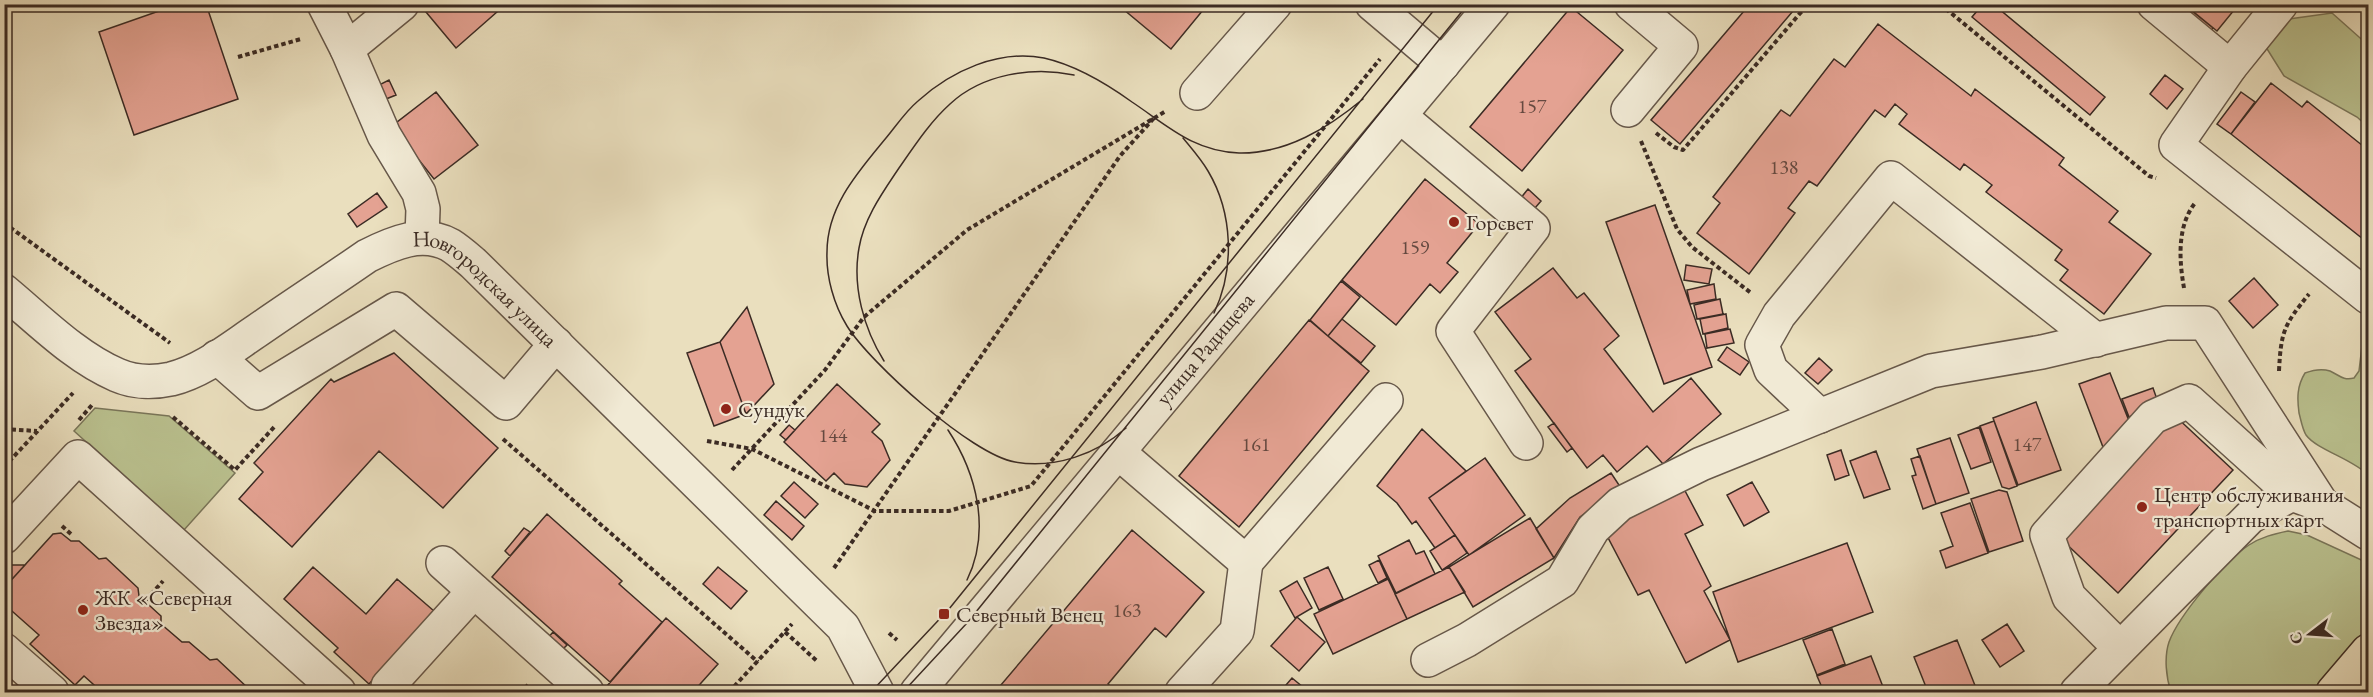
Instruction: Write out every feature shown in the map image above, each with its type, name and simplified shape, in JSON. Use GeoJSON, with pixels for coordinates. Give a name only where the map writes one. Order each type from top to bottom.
{"type":"FeatureCollection","features":[{"type":"Feature","properties":{"kind":"main road"},"geometry":{"type":"LineString","coordinates":[[2333,693],[2368,651]]}},
{"type":"Feature","properties":{"kind":"street"},"geometry":{"type":"LineString","coordinates":[[402,4],[336,27],[384,135],[419,193],[423,209],[422,237]]}},
{"type":"Feature","properties":{"kind":"street"},"geometry":{"type":"LineString","coordinates":[[1197,93],[1275,4]]}},
{"type":"Feature","properties":{"kind":"street"},"geometry":{"type":"LineString","coordinates":[[1372,4],[1443,64]]}},
{"type":"Feature","properties":{"kind":"street","name":"улица Радищева"},"geometry":{"type":"LineString","coordinates":[[917,693],[1493,4]]}},
{"type":"Feature","properties":{"kind":"street"},"geometry":{"type":"LineString","coordinates":[[1628,110],[1681,46],[1631,4]]}},
{"type":"Feature","properties":{"kind":"street"},"geometry":{"type":"LineString","coordinates":[[2154,4],[2230,67]]}},
{"type":"Feature","properties":{"kind":"street"},"geometry":{"type":"LineString","coordinates":[[2281,4],[2230,67],[2176,145],[2368,297]]}},
{"type":"Feature","properties":{"kind":"street"},"geometry":{"type":"LineString","coordinates":[[1400,116],[1533,228],[1453,331],[1526,443]]}},
{"type":"Feature","properties":{"kind":"street"},"geometry":{"type":"LineString","coordinates":[[1820,416],[1771,370],[1762,345],[1779,315],[1891,178],[2096,339]]}},
{"type":"Feature","properties":{"kind":"street","name":"Новгородская улица"},"geometry":{"type":"LineString","coordinates":[[4,291],[98,366],[119,376],[138,381],[162,380],[184,375],[217,357],[367,256],[387,246],[422,237],[449,244],[473,263],[843,627],[877,693]]}},
{"type":"Feature","properties":{"kind":"street"},"geometry":{"type":"LineString","coordinates":[[217,357],[258,393],[396,309],[506,403],[556,344]]}},
{"type":"Feature","properties":{"kind":"street"},"geometry":{"type":"LineString","coordinates":[[1428,660],[1467,640],[1562,581],[1593,529],[1620,504],[1701,464],[1931,371],[2042,352],[2166,323],[2205,323],[2307,499]]}},
{"type":"Feature","properties":{"kind":"street"},"geometry":{"type":"LineString","coordinates":[[1182,693],[1237,631],[1246,562],[1386,400]]}},
{"type":"Feature","properties":{"kind":"street"},"geometry":{"type":"LineString","coordinates":[[2110,658],[2069,597],[2047,535],[2153,417],[2189,401],[2307,499],[2368,533]]}},
{"type":"Feature","properties":{"kind":"street"},"geometry":{"type":"LineString","coordinates":[[1119,453],[1246,562]]}},
{"type":"Feature","properties":{"kind":"street"},"geometry":{"type":"LineString","coordinates":[[4,537],[78,458],[339,693]]}},
{"type":"Feature","properties":{"kind":"street"},"geometry":{"type":"LineString","coordinates":[[2077,693],[2250,517],[2307,499]]}},
{"type":"Feature","properties":{"kind":"street"},"geometry":{"type":"LineString","coordinates":[[443,563],[587,693]]}},
{"type":"Feature","properties":{"kind":"street"},"geometry":{"type":"LineString","coordinates":[[388,686],[474,591]]}},
{"type":"Feature","properties":{"kind":"street"},"geometry":{"type":"LineString","coordinates":[[4,650],[52,693]]}},
{"type":"Feature","properties":{"kind":"street"},"geometry":{"type":"LineString","coordinates":[[2049,693],[2110,658]]}},
{"type":"Feature","properties":{"kind":"path"},"geometry":{"type":"LineString","coordinates":[[1628,110],[1674,147],[1683,150],[1808,4]]}},
{"type":"Feature","properties":{"kind":"path"},"geometry":{"type":"LineString","coordinates":[[1940,4],[2149,176],[2160,179]]}},
{"type":"Feature","properties":{"kind":"path"},"geometry":{"type":"LineString","coordinates":[[238,57],[336,27]]}},
{"type":"Feature","properties":{"kind":"path"},"geometry":{"type":"LineString","coordinates":[[875,511],[949,511],[1031,486],[1403,31]]}},
{"type":"Feature","properties":{"kind":"path"},"geometry":{"type":"LineString","coordinates":[[1628,110],[1677,229],[1692,247],[1779,315]]}},
{"type":"Feature","properties":{"kind":"path"},"geometry":{"type":"LineString","coordinates":[[709,494],[825,370],[864,317],[967,230],[1154,118],[1120,156],[813,597],[785,632],[729,693]]}},
{"type":"Feature","properties":{"kind":"path"},"geometry":{"type":"LineString","coordinates":[[2191,323],[2182,276],[2181,242],[2186,214],[2215,176]]}},
{"type":"Feature","properties":{"kind":"path"},"geometry":{"type":"LineString","coordinates":[[2279,376],[2281,341],[2289,318],[2331,267]]}},
{"type":"Feature","properties":{"kind":"path"},"geometry":{"type":"LineString","coordinates":[[4,467],[98,366]]}},
{"type":"Feature","properties":{"kind":"path"},"geometry":{"type":"LineString","coordinates":[[78,458],[60,441],[92,405],[103,407]]}},
{"type":"Feature","properties":{"kind":"path"},"geometry":{"type":"LineString","coordinates":[[170,414],[235,470],[282,419]]}},
{"type":"Feature","properties":{"kind":"path"},"geometry":{"type":"LineString","coordinates":[[4,429],[38,431]]}},
{"type":"Feature","properties":{"kind":"path"},"geometry":{"type":"LineString","coordinates":[[498,434],[758,662]]}},
{"type":"Feature","properties":{"kind":"path"},"geometry":{"type":"LineString","coordinates":[[146,600],[170,573]]}},
{"type":"Feature","properties":{"kind":"path"},"geometry":{"type":"LineString","coordinates":[[785,632],[817,661]]}},
{"type":"Feature","properties":{"kind":"green space"},"geometry":{"type":"Polygon","coordinates":[[[2332,13],[2368,45],[2368,127],[2357,117],[2284,76],[2264,44],[2289,19],[2332,13]]]}},
{"type":"Feature","properties":{"kind":"green space"},"geometry":{"type":"Polygon","coordinates":[[[2368,341],[2368,475],[2354,464],[2318,445],[2306,435],[2299,413],[2298,397],[2300,383],[2305,373],[2323,370],[2344,378],[2354,378],[2359,371],[2362,346],[2368,341]]]}},
{"type":"Feature","properties":{"kind":"green space"},"geometry":{"type":"Polygon","coordinates":[[[95,408],[169,416],[235,473],[184,530],[74,431],[95,408]]]}},
{"type":"Feature","properties":{"kind":"green space"},"geometry":{"type":"Polygon","coordinates":[[[2288,531],[2307,535],[2368,563],[2368,636],[2319,692],[2171,692],[2166,667],[2167,648],[2174,631],[2192,604],[2228,563],[2249,545],[2263,538],[2288,531]]]}},
{"type":"Feature","properties":{"kind":"building"},"geometry":{"type":"Polygon","coordinates":[[[179,4],[206,4],[238,99],[134,135],[99,32],[179,4]]]}},
{"type":"Feature","properties":{"kind":"building"},"geometry":{"type":"Polygon","coordinates":[[[435,4],[506,4],[456,48],[426,12],[435,4]]]}},
{"type":"Feature","properties":{"kind":"building"},"geometry":{"type":"Polygon","coordinates":[[[1117,4],[1208,4],[1171,49],[1117,4]]]}},
{"type":"Feature","properties":{"kind":"building"},"geometry":{"type":"Polygon","coordinates":[[[1750,4],[1799,4],[1680,144],[1651,120],[1750,4]]]}},
{"type":"Feature","properties":{"kind":"building"},"geometry":{"type":"Polygon","coordinates":[[[1983,4],[1993,4],[2105,97],[2090,115],[1972,17],[1983,4]]]}},
{"type":"Feature","properties":{"kind":"building"},"geometry":{"type":"Polygon","coordinates":[[[2184,4],[2239,4],[2217,31],[2184,4]]]}},
{"type":"Feature","properties":{"kind":"building"},"geometry":{"type":"Polygon","coordinates":[[[1571,7],[1623,50],[1522,171],[1470,127],[1571,7]]]}},
{"type":"Feature","properties":{"kind":"building"},"geometry":{"type":"Polygon","coordinates":[[[2187,7],[2213,28],[2209,34],[2183,13],[2187,7]]]}},
{"type":"Feature","properties":{"kind":"building"},"geometry":{"type":"Polygon","coordinates":[[[1878,24],[1971,96],[1975,89],[2064,158],[2059,165],[2118,211],[2109,222],[2151,254],[2104,314],[2060,280],[2068,270],[2055,260],[2062,250],[1986,192],[1992,185],[1964,164],[1960,170],[1899,124],[1907,114],[1895,104],[1885,117],[1875,110],[1817,186],[1809,181],[1788,208],[1795,213],[1749,274],[1697,233],[1720,203],[1713,197],[1781,110],[1790,116],[1834,59],[1845,67],[1878,24]]]}},
{"type":"Feature","properties":{"kind":"building"},"geometry":{"type":"Polygon","coordinates":[[[2165,75],[2183,89],[2167,109],[2150,94],[2165,75]]]}},
{"type":"Feature","properties":{"kind":"building"},"geometry":{"type":"Polygon","coordinates":[[[389,80],[396,95],[381,101],[375,87],[389,80]]]}},
{"type":"Feature","properties":{"kind":"building"},"geometry":{"type":"Polygon","coordinates":[[[2271,83],[2302,107],[2307,101],[2368,150],[2368,243],[2231,134],[2271,83]]]}},
{"type":"Feature","properties":{"kind":"building"},"geometry":{"type":"Polygon","coordinates":[[[436,92],[478,145],[434,179],[392,126],[436,92]]]}},
{"type":"Feature","properties":{"kind":"building"},"geometry":{"type":"Polygon","coordinates":[[[2241,92],[2255,102],[2231,134],[2217,124],[2241,92]]]}},
{"type":"Feature","properties":{"kind":"building"},"geometry":{"type":"Polygon","coordinates":[[[1425,179],[1479,224],[1447,263],[1458,272],[1440,293],[1430,284],[1396,325],[1342,280],[1425,179]]]}},
{"type":"Feature","properties":{"kind":"building"},"geometry":{"type":"Polygon","coordinates":[[[1528,189],[1541,201],[1529,215],[1516,204],[1528,189]]]}},
{"type":"Feature","properties":{"kind":"building"},"geometry":{"type":"Polygon","coordinates":[[[377,193],[387,207],[357,227],[348,214],[377,193]]]}},
{"type":"Feature","properties":{"kind":"building"},"geometry":{"type":"Polygon","coordinates":[[[1655,205],[1712,367],[1664,384],[1606,222],[1655,205]]]}},
{"type":"Feature","properties":{"kind":"building"},"geometry":{"type":"Polygon","coordinates":[[[1686,265],[1712,269],[1709,284],[1684,280],[1686,265]]]}},
{"type":"Feature","properties":{"kind":"building"},"geometry":{"type":"Polygon","coordinates":[[[1553,268],[1577,298],[1584,293],[1619,336],[1604,349],[1653,412],[1691,378],[1721,414],[1663,464],[1647,446],[1617,472],[1603,455],[1587,468],[1515,371],[1531,359],[1495,312],[1553,268]]]}},
{"type":"Feature","properties":{"kind":"building"},"geometry":{"type":"Polygon","coordinates":[[[2254,278],[2278,305],[2253,328],[2229,301],[2254,278]]]}},
{"type":"Feature","properties":{"kind":"building"},"geometry":{"type":"Polygon","coordinates":[[[1341,281],[1360,297],[1328,336],[1310,320],[1341,281]]]}},
{"type":"Feature","properties":{"kind":"building"},"geometry":{"type":"Polygon","coordinates":[[[1714,284],[1716,299],[1690,304],[1687,290],[1714,284]]]}},
{"type":"Feature","properties":{"kind":"building"},"geometry":{"type":"Polygon","coordinates":[[[1720,299],[1723,314],[1697,319],[1694,305],[1720,299]]]}},
{"type":"Feature","properties":{"kind":"building"},"geometry":{"type":"Polygon","coordinates":[[[747,307],[774,384],[746,414],[720,342],[747,307]]]}},
{"type":"Feature","properties":{"kind":"building"},"geometry":{"type":"Polygon","coordinates":[[[1726,314],[1728,328],[1703,334],[1700,319],[1726,314]]]}},
{"type":"Feature","properties":{"kind":"building"},"geometry":{"type":"Polygon","coordinates":[[[1342,319],[1375,346],[1361,363],[1328,336],[1342,319]]]}},
{"type":"Feature","properties":{"kind":"building"},"geometry":{"type":"Polygon","coordinates":[[[1309,320],[1369,371],[1239,527],[1179,476],[1309,320]]]}},
{"type":"Feature","properties":{"kind":"building"},"geometry":{"type":"Polygon","coordinates":[[[1730,329],[1734,343],[1707,348],[1705,334],[1730,329]]]}},
{"type":"Feature","properties":{"kind":"building"},"geometry":{"type":"Polygon","coordinates":[[[720,342],[746,414],[714,426],[687,353],[720,342]]]}},
{"type":"Feature","properties":{"kind":"building"},"geometry":{"type":"Polygon","coordinates":[[[1727,347],[1749,362],[1740,375],[1718,360],[1727,347]]]}},
{"type":"Feature","properties":{"kind":"building"},"geometry":{"type":"Polygon","coordinates":[[[394,353],[498,448],[443,508],[379,451],[292,547],[239,499],[263,472],[254,463],[331,379],[334,382],[394,353]]]}},
{"type":"Feature","properties":{"kind":"building"},"geometry":{"type":"Polygon","coordinates":[[[1819,358],[1832,370],[1818,384],[1805,373],[1819,358]]]}},
{"type":"Feature","properties":{"kind":"building"},"geometry":{"type":"Polygon","coordinates":[[[2110,373],[2131,426],[2106,455],[2079,384],[2110,373]]]}},
{"type":"Feature","properties":{"kind":"building"},"geometry":{"type":"Polygon","coordinates":[[[837,384],[880,424],[872,432],[882,441],[890,460],[867,487],[845,484],[834,473],[826,481],[784,442],[837,384]]]}},
{"type":"Feature","properties":{"kind":"building"},"geometry":{"type":"Polygon","coordinates":[[[2153,388],[2159,405],[2129,417],[2122,399],[2153,388]]]}},
{"type":"Feature","properties":{"kind":"building"},"geometry":{"type":"Polygon","coordinates":[[[2036,402],[2061,470],[2018,485],[1993,418],[2036,402]]]}},
{"type":"Feature","properties":{"kind":"building"},"geometry":{"type":"Polygon","coordinates":[[[2173,414],[2233,470],[2118,593],[2059,537],[2173,414]]]}},
{"type":"Feature","properties":{"kind":"building"},"geometry":{"type":"Polygon","coordinates":[[[1994,421],[2017,486],[2009,489],[2002,487],[1980,426],[1994,421]]]}},
{"type":"Feature","properties":{"kind":"building"},"geometry":{"type":"Polygon","coordinates":[[[1554,423],[1572,448],[1567,452],[1548,427],[1554,423]]]}},
{"type":"Feature","properties":{"kind":"building"},"geometry":{"type":"Polygon","coordinates":[[[789,425],[795,430],[786,440],[780,435],[789,425]]]}},
{"type":"Feature","properties":{"kind":"building"},"geometry":{"type":"Polygon","coordinates":[[[1979,427],[1991,462],[1971,469],[1958,435],[1979,427]]]}},
{"type":"Feature","properties":{"kind":"building"},"geometry":{"type":"Polygon","coordinates":[[[1422,429],[1466,471],[1429,498],[1455,535],[1435,548],[1416,521],[1412,524],[1397,503],[1377,486],[1422,429]]]}},
{"type":"Feature","properties":{"kind":"building"},"geometry":{"type":"Polygon","coordinates":[[[1950,438],[1969,493],[1936,504],[1917,449],[1950,438]]]}},
{"type":"Feature","properties":{"kind":"building"},"geometry":{"type":"Polygon","coordinates":[[[1841,450],[1849,475],[1835,480],[1827,455],[1841,450]]]}},
{"type":"Feature","properties":{"kind":"building"},"geometry":{"type":"Polygon","coordinates":[[[1876,451],[1890,489],[1864,498],[1850,461],[1876,451]]]}},
{"type":"Feature","properties":{"kind":"building"},"geometry":{"type":"Polygon","coordinates":[[[1920,456],[1936,504],[1923,509],[1912,476],[1916,475],[1911,459],[1920,456]]]}},
{"type":"Feature","properties":{"kind":"building"},"geometry":{"type":"Polygon","coordinates":[[[1485,458],[1525,515],[1469,555],[1429,498],[1485,458]]]}},
{"type":"Feature","properties":{"kind":"building"},"geometry":{"type":"Polygon","coordinates":[[[1611,473],[1621,488],[1580,517],[1554,558],[1536,529],[1570,498],[1611,473]]]}},
{"type":"Feature","properties":{"kind":"building"},"geometry":{"type":"Polygon","coordinates":[[[794,482],[818,504],[805,518],[781,496],[794,482]]]}},
{"type":"Feature","properties":{"kind":"building"},"geometry":{"type":"Polygon","coordinates":[[[1752,482],[1769,512],[1744,526],[1727,495],[1752,482]]]}},
{"type":"Feature","properties":{"kind":"building"},"geometry":{"type":"Polygon","coordinates":[[[1683,487],[1703,525],[1685,534],[1711,586],[1704,591],[1730,640],[1686,663],[1649,590],[1638,595],[1604,530],[1683,487]]]}},
{"type":"Feature","properties":{"kind":"building"},"geometry":{"type":"Polygon","coordinates":[[[1999,490],[2007,492],[2023,541],[1989,552],[1971,499],[1999,490]]]}},
{"type":"Feature","properties":{"kind":"building"},"geometry":{"type":"Polygon","coordinates":[[[776,501],[804,526],[792,540],[764,515],[776,501]]]}},
{"type":"Feature","properties":{"kind":"building"},"geometry":{"type":"Polygon","coordinates":[[[1970,503],[1988,553],[1946,568],[1940,551],[1953,546],[1941,513],[1970,503]]]}},
{"type":"Feature","properties":{"kind":"building"},"geometry":{"type":"Polygon","coordinates":[[[547,514],[622,581],[619,584],[662,622],[610,682],[492,577],[547,514]]]}},
{"type":"Feature","properties":{"kind":"building"},"geometry":{"type":"Polygon","coordinates":[[[1530,518],[1554,558],[1473,607],[1449,567],[1530,518]]]}},
{"type":"Feature","properties":{"kind":"building"},"geometry":{"type":"Polygon","coordinates":[[[524,528],[530,532],[510,556],[505,551],[524,528]]]}},
{"type":"Feature","properties":{"kind":"building"},"geometry":{"type":"Polygon","coordinates":[[[1132,530],[1204,592],[1166,637],[1155,628],[1108,684],[1117,692],[995,692],[1132,530]]]}},
{"type":"Feature","properties":{"kind":"building","name":"ЖК «Северная Звезда»"},"geometry":{"type":"Polygon","coordinates":[[[61,533],[71,541],[79,541],[99,559],[106,558],[138,588],[139,596],[161,616],[161,624],[182,642],[189,642],[210,660],[217,659],[249,689],[249,692],[102,692],[84,676],[75,685],[30,644],[39,635],[4,604],[4,588],[53,534],[61,533]]]}},
{"type":"Feature","properties":{"kind":"building"},"geometry":{"type":"Polygon","coordinates":[[[1455,535],[1467,553],[1442,570],[1430,551],[1455,535]]]}},
{"type":"Feature","properties":{"kind":"building"},"geometry":{"type":"Polygon","coordinates":[[[1409,540],[1416,554],[1424,551],[1435,574],[1396,593],[1378,556],[1409,540]]]}},
{"type":"Feature","properties":{"kind":"building"},"geometry":{"type":"Polygon","coordinates":[[[1847,543],[1873,612],[1738,662],[1713,592],[1847,543]]]}},
{"type":"Feature","properties":{"kind":"building"},"geometry":{"type":"Polygon","coordinates":[[[1379,560],[1387,578],[1378,583],[1369,565],[1379,560]]]}},
{"type":"Feature","properties":{"kind":"building"},"geometry":{"type":"Polygon","coordinates":[[[11,565],[25,565],[4,588],[4,572],[11,565]]]}},
{"type":"Feature","properties":{"kind":"building"},"geometry":{"type":"Polygon","coordinates":[[[313,567],[366,614],[397,579],[434,611],[369,684],[334,652],[338,648],[284,599],[313,567]]]}},
{"type":"Feature","properties":{"kind":"building"},"geometry":{"type":"Polygon","coordinates":[[[718,567],[747,591],[731,609],[703,584],[718,567]]]}},
{"type":"Feature","properties":{"kind":"building"},"geometry":{"type":"Polygon","coordinates":[[[1328,567],[1343,599],[1319,610],[1304,578],[1328,567]]]}},
{"type":"Feature","properties":{"kind":"building"},"geometry":{"type":"Polygon","coordinates":[[[1449,567],[1465,592],[1407,619],[1395,594],[1449,567]]]}},
{"type":"Feature","properties":{"kind":"building"},"geometry":{"type":"Polygon","coordinates":[[[1388,579],[1407,619],[1333,654],[1314,614],[1388,579]]]}},
{"type":"Feature","properties":{"kind":"building"},"geometry":{"type":"Polygon","coordinates":[[[1297,581],[1312,608],[1295,618],[1280,591],[1297,581]]]}},
{"type":"Feature","properties":{"kind":"building"},"geometry":{"type":"Polygon","coordinates":[[[1297,617],[1325,642],[1299,671],[1271,646],[1297,617]]]}},
{"type":"Feature","properties":{"kind":"building"},"geometry":{"type":"Polygon","coordinates":[[[666,618],[718,664],[693,692],[614,692],[607,686],[666,618]]]}},
{"type":"Feature","properties":{"kind":"building"},"geometry":{"type":"Polygon","coordinates":[[[2007,624],[2024,651],[2000,667],[1982,640],[2007,624]]]}},
{"type":"Feature","properties":{"kind":"building"},"geometry":{"type":"Polygon","coordinates":[[[1832,629],[1845,664],[1817,675],[1803,640],[1832,629]]]}},
{"type":"Feature","properties":{"kind":"building"},"geometry":{"type":"Polygon","coordinates":[[[553,632],[567,645],[561,651],[547,639],[553,632]]]}},
{"type":"Feature","properties":{"kind":"building"},"geometry":{"type":"Polygon","coordinates":[[[1957,640],[1976,688],[1965,692],[1928,692],[1914,657],[1957,640]]]}},
{"type":"Feature","properties":{"kind":"building"},"geometry":{"type":"Polygon","coordinates":[[[1871,656],[1885,692],[1824,692],[1817,676],[1871,656]]]}},
{"type":"Feature","properties":{"kind":"building"},"geometry":{"type":"Polygon","coordinates":[[[1292,678],[1309,692],[1280,692],[1292,678]]]}},
{"type":"Feature","properties":{"kind":"tram line"},"geometry":{"type":"LineString","coordinates":[[871,692],[949,609],[1439,4]]}},
{"type":"Feature","properties":{"kind":"tram line"},"geometry":{"type":"LineString","coordinates":[[903,692],[967,623],[1468,4]]}},
{"type":"Feature","properties":{"kind":"tram line"},"geometry":{"type":"LineString","coordinates":[[1126,428],[1102,445],[1075,457],[1045,463],[1015,462],[996,456],[949,426],[899,383],[877,362],[847,326],[829,281],[828,235],[838,205],[855,177],[905,114],[931,90],[945,80],[976,65],[1010,57],[1044,58],[1079,70],[1112,89],[1182,136],[1208,148],[1239,153],[1256,152],[1290,144],[1321,129],[1363,99]]}},
{"type":"Feature","properties":{"kind":"tram line"},"geometry":{"type":"LineString","coordinates":[[884,361],[865,321],[861,307],[857,263],[865,226],[887,186],[929,126],[963,94],[992,79],[1025,72],[1058,72],[1074,75]]}},
{"type":"Feature","properties":{"kind":"tram line"},"geometry":{"type":"LineString","coordinates":[[1183,138],[1208,171],[1216,187],[1226,223],[1228,260],[1221,296],[1214,313]]}},
{"type":"Feature","properties":{"kind":"tram line"},"geometry":{"type":"LineString","coordinates":[[948,430],[967,465],[977,503],[978,542],[967,580]]}},
{"type":"Feature","properties":{"kind":"place","name":"Горсвет"},"geometry":{"type":"Point","coordinates":[1454,222]}},
{"type":"Feature","properties":{"kind":"place","name":"Сундук"},"geometry":{"type":"Point","coordinates":[726,409]}},
{"type":"Feature","properties":{"kind":"place","name":"Центр обслуживания транспортных карт"},"geometry":{"type":"Point","coordinates":[2142,507]}},
{"type":"Feature","properties":{"kind":"place","name":"ЖК «Северная Звезда»"},"geometry":{"type":"Point","coordinates":[83,610]}},
{"type":"Feature","properties":{"kind":"place","name":"Северный Венец"},"geometry":{"type":"Point","coordinates":[944,614]}}]}
